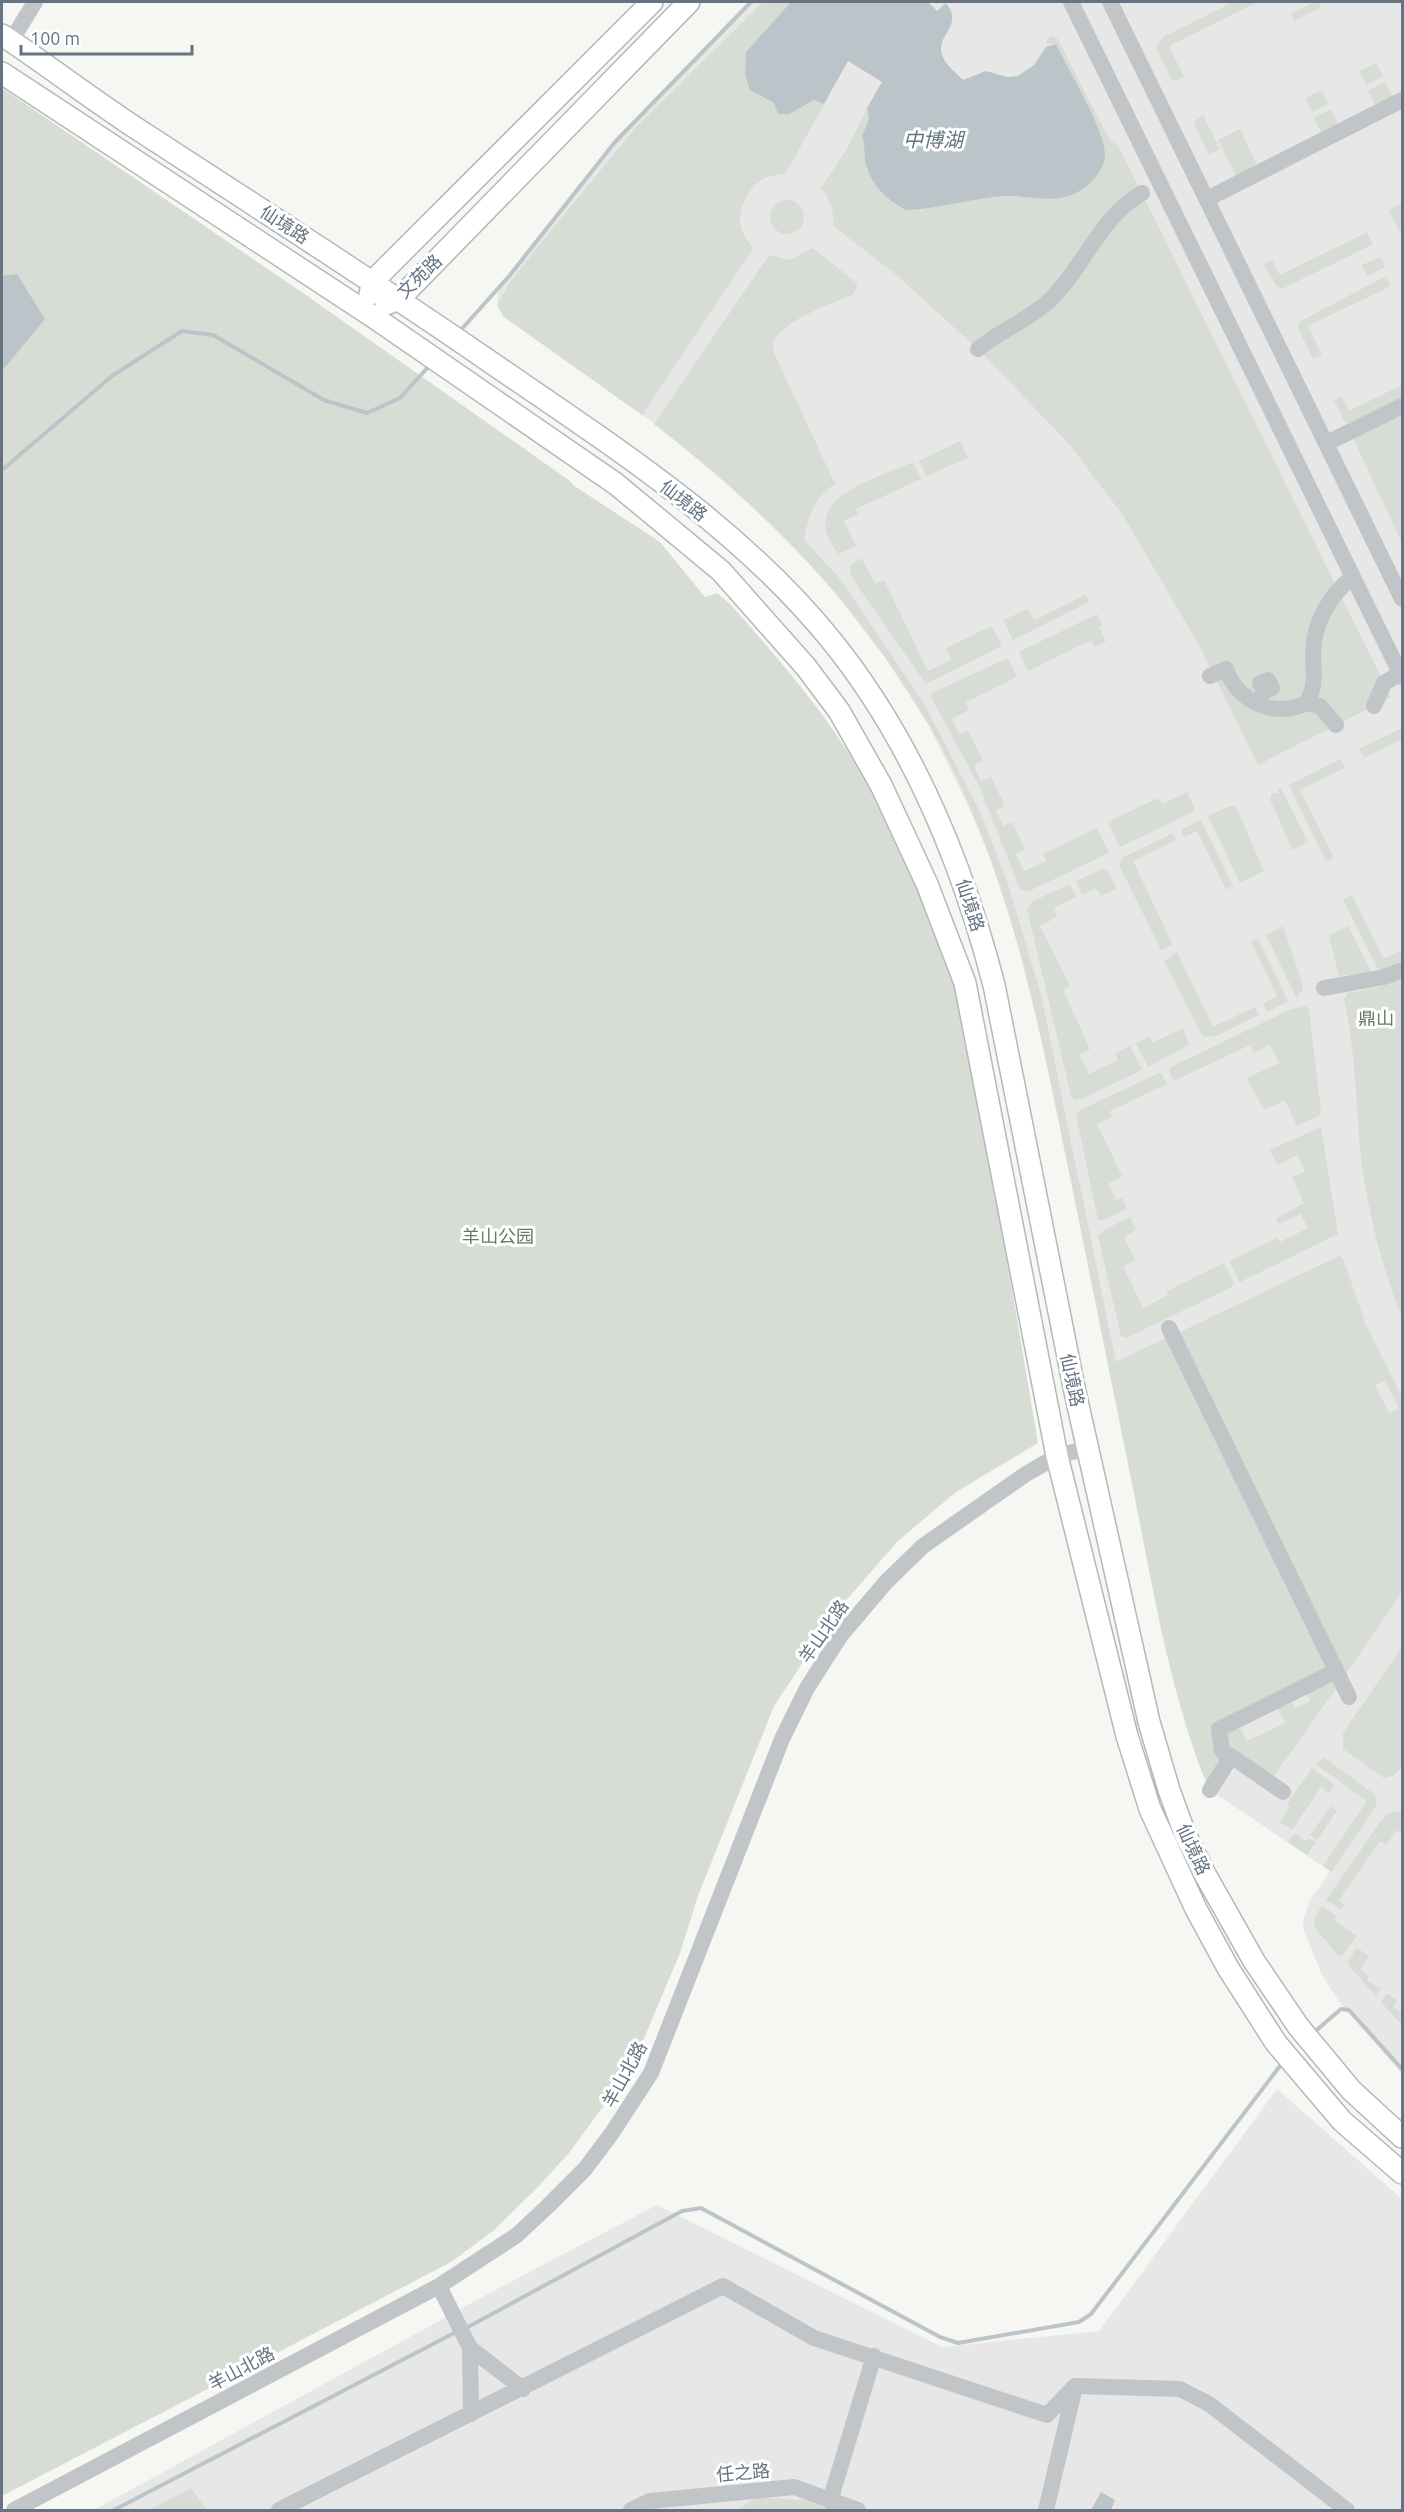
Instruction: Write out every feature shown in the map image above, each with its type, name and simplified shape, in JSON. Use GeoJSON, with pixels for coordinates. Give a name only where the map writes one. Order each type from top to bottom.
{"type":"FeatureCollection","features":[{"type":"Feature","properties":{"kind":"main road","name":"文苑路"},"geometry":{"type":"LineString","coordinates":[[366,312],[373,281],[652,2]]}},
{"type":"Feature","properties":{"kind":"main road","name":"文苑路"},"geometry":{"type":"LineString","coordinates":[[366,312],[399,299],[689,2]]}},
{"type":"Feature","properties":{"kind":"main road","name":"仙境路"},"geometry":{"type":"LineString","coordinates":[[6,38],[139,130],[373,281],[627,456],[713,523],[775,576],[831,640],[884,715],[944,834],[958,867],[994,985],[1035,1198],[1088,1448],[1149,1722],[1173,1801],[1185,1833],[1221,1906],[1298,2026],[1351,2090],[1402,2137]]}},
{"type":"Feature","properties":{"kind":"main road","name":"仙境路"},"geometry":{"type":"LineString","coordinates":[[2,73],[366,312],[616,484],[721,571],[813,676],[839,711],[881,785],[927,884],[965,983],[1057,1455],[1127,1737],[1150,1809],[1201,1919],[1228,1968],[1276,2043],[1342,2121],[1402,2173]]}},
{"type":"Feature","properties":{"kind":"street"},"geometry":{"type":"LineString","coordinates":[[6,38],[35,2]]}},
{"type":"Feature","properties":{"kind":"street"},"geometry":{"type":"LineString","coordinates":[[1071,2],[1402,675],[1384,683],[1374,705]]}},
{"type":"Feature","properties":{"kind":"street"},"geometry":{"type":"LineString","coordinates":[[1110,2],[1402,599]]}},
{"type":"Feature","properties":{"kind":"street"},"geometry":{"type":"LineString","coordinates":[[1207,199],[1402,100]]}},
{"type":"Feature","properties":{"kind":"street"},"geometry":{"type":"LineString","coordinates":[[978,349],[999,332],[1033,313],[1050,299],[1076,269],[1107,222],[1118,210],[1142,193]]}},
{"type":"Feature","properties":{"kind":"street"},"geometry":{"type":"LineString","coordinates":[[1327,443],[1402,406]]}},
{"type":"Feature","properties":{"kind":"street"},"geometry":{"type":"LineString","coordinates":[[1210,675],[1226,669],[1240,693],[1261,697],[1273,709],[1297,708],[1306,703],[1314,686],[1314,639],[1331,598],[1338,588],[1353,577]]}},
{"type":"Feature","properties":{"kind":"street"},"geometry":{"type":"LineString","coordinates":[[1306,703],[1320,706],[1336,725]]}},
{"type":"Feature","properties":{"kind":"street"},"geometry":{"type":"LineString","coordinates":[[1324,988],[1384,977],[1402,970]]}},
{"type":"Feature","properties":{"kind":"street"},"geometry":{"type":"LineString","coordinates":[[1170,1328],[1349,1697]]}},
{"type":"Feature","properties":{"kind":"street","name":"羊山北路"},"geometry":{"type":"LineString","coordinates":[[14,2511],[439,2286],[517,2235],[556,2199],[585,2169],[612,2133],[651,2073],[782,1739],[807,1688],[841,1635],[886,1582],[923,1546],[1057,1455],[1088,1448]]}},
{"type":"Feature","properties":{"kind":"street"},"geometry":{"type":"LineString","coordinates":[[1229,1760],[1222,1750],[1219,1729],[1336,1671]]}},
{"type":"Feature","properties":{"kind":"street"},"geometry":{"type":"LineString","coordinates":[[1210,1790],[1232,1756],[1283,1792]]}},
{"type":"Feature","properties":{"kind":"street"},"geometry":{"type":"LineString","coordinates":[[439,2286],[470,2348],[471,2414]]}},
{"type":"Feature","properties":{"kind":"street"},"geometry":{"type":"LineString","coordinates":[[279,2511],[723,2286],[814,2338],[874,2355],[1047,2415],[1075,2386],[1180,2389],[1209,2404],[1347,2511]]}},
{"type":"Feature","properties":{"kind":"street"},"geometry":{"type":"LineString","coordinates":[[470,2348],[523,2389]]}},
{"type":"Feature","properties":{"kind":"street"},"geometry":{"type":"LineString","coordinates":[[830,2501],[874,2355]]}},
{"type":"Feature","properties":{"kind":"street"},"geometry":{"type":"LineString","coordinates":[[1046,2511],[1075,2386]]}},
{"type":"Feature","properties":{"kind":"street","name":"任之路"},"geometry":{"type":"LineString","coordinates":[[631,2511],[650,2501],[794,2487],[858,2511]]}},
{"type":"Feature","properties":{"kind":"shaded area"},"geometry":{"type":"Polygon","coordinates":[[[754,2],[1402,2],[1402,2074],[1340,2003],[1322,1975],[1304,1931],[1303,1921],[1309,1902],[1330,1871],[1210,1790],[1198,1762],[1163,1638],[1056,1105],[1026,973],[1008,906],[990,858],[968,805],[929,726],[886,659],[830,586],[773,524],[720,475],[648,419],[504,317],[497,305],[498,290],[615,142],[754,2]]]}},
{"type":"Feature","properties":{"kind":"shaded area"},"geometry":{"type":"Polygon","coordinates":[[[1277,2089],[1402,2199],[1402,2510],[94,2510],[501,2287],[657,2205],[942,2347],[1099,2331],[1277,2089]]]}},
{"type":"Feature","properties":{"kind":"green space"},"geometry":{"type":"Polygon","coordinates":[[[763,2],[791,2],[746,52],[745,75],[750,90],[774,103],[814,100],[824,104],[786,173],[760,181],[744,200],[740,217],[741,225],[753,249],[642,415],[504,317],[497,305],[509,284],[535,250],[636,127],[763,2]]]}},
{"type":"Feature","properties":{"kind":"green space"},"geometry":{"type":"Polygon","coordinates":[[[1233,2],[1256,3],[1169,46],[1184,77],[1172,80],[1156,48],[1163,37],[1233,2]]]}},
{"type":"Feature","properties":{"kind":"green space"},"geometry":{"type":"Polygon","coordinates":[[[1318,2],[1321,7],[1294,21],[1291,14],[1318,2]]]}},
{"type":"Feature","properties":{"kind":"green space"},"geometry":{"type":"Polygon","coordinates":[[[1050,36],[1057,38],[1109,139],[1119,147],[1391,697],[1258,765],[1199,645],[1124,517],[1069,444],[978,349],[894,273],[833,226],[831,206],[821,188],[847,149],[867,108],[869,119],[862,136],[865,161],[870,173],[881,187],[920,210],[962,201],[1007,196],[1051,199],[1065,197],[1101,170],[1105,154],[1099,132],[1056,45],[1046,43],[1050,36]]]}},
{"type":"Feature","properties":{"kind":"green space"},"geometry":{"type":"Polygon","coordinates":[[[1376,63],[1383,76],[1366,85],[1360,71],[1376,63]]]}},
{"type":"Feature","properties":{"kind":"green space"},"geometry":{"type":"Polygon","coordinates":[[[1385,82],[1393,97],[1376,106],[1368,91],[1385,82]]]}},
{"type":"Feature","properties":{"kind":"green space","name":"羊山公园"},"geometry":{"type":"Polygon","coordinates":[[[2,88],[303,293],[573,485],[660,542],[705,597],[717,593],[730,604],[813,702],[856,765],[891,828],[934,927],[968,1029],[1038,1443],[956,1492],[897,1542],[837,1611],[774,1706],[699,1893],[680,1953],[642,2043],[613,2093],[569,2153],[538,2187],[493,2231],[451,2262],[2,2496],[2,88]]]}},
{"type":"Feature","properties":{"kind":"green space"},"geometry":{"type":"Polygon","coordinates":[[[1322,90],[1328,104],[1312,112],[1305,98],[1322,90]]]}},
{"type":"Feature","properties":{"kind":"green space"},"geometry":{"type":"Polygon","coordinates":[[[1331,109],[1338,124],[1321,133],[1314,117],[1331,109]]]}},
{"type":"Feature","properties":{"kind":"green space"},"geometry":{"type":"Polygon","coordinates":[[[1203,115],[1220,149],[1209,155],[1193,122],[1203,115]]]}},
{"type":"Feature","properties":{"kind":"green space"},"geometry":{"type":"Polygon","coordinates":[[[1240,129],[1258,167],[1237,177],[1218,140],[1240,129]]]}},
{"type":"Feature","properties":{"kind":"green space"},"geometry":{"type":"Polygon","coordinates":[[[787,200],[799,205],[804,217],[799,229],[787,234],[775,229],[770,217],[775,205],[787,200]]]}},
{"type":"Feature","properties":{"kind":"green space"},"geometry":{"type":"Polygon","coordinates":[[[1402,203],[1402,230],[1399,231],[1389,210],[1402,203]]]}},
{"type":"Feature","properties":{"kind":"green space"},"geometry":{"type":"Polygon","coordinates":[[[1367,232],[1373,244],[1282,289],[1276,286],[1264,264],[1272,260],[1280,275],[1367,232]]]}},
{"type":"Feature","properties":{"kind":"green space"},"geometry":{"type":"Polygon","coordinates":[[[813,248],[858,284],[854,294],[799,319],[789,325],[772,342],[775,355],[835,484],[822,495],[813,509],[807,525],[805,541],[841,580],[926,707],[981,814],[1008,884],[1041,995],[1116,1362],[1170,1336],[1331,1670],[1215,1726],[1226,1761],[1208,1787],[1182,1712],[1162,1634],[1040,1035],[1013,928],[977,824],[955,774],[929,725],[901,680],[840,599],[807,561],[734,490],[654,424],[769,255],[790,260],[813,248]]]}},
{"type":"Feature","properties":{"kind":"green space"},"geometry":{"type":"Polygon","coordinates":[[[1381,257],[1385,267],[1367,276],[1362,265],[1381,257]]]}},
{"type":"Feature","properties":{"kind":"green space"},"geometry":{"type":"Polygon","coordinates":[[[1386,276],[1391,286],[1308,326],[1322,355],[1313,359],[1298,328],[1299,322],[1386,276]]]}},
{"type":"Feature","properties":{"kind":"green space"},"geometry":{"type":"Polygon","coordinates":[[[1402,385],[1402,398],[1351,423],[1344,421],[1334,400],[1342,396],[1349,411],[1402,385]]]}},
{"type":"Feature","properties":{"kind":"green space"},"geometry":{"type":"Polygon","coordinates":[[[1402,411],[1402,543],[1352,436],[1402,411]]]}},
{"type":"Feature","properties":{"kind":"green space"},"geometry":{"type":"Polygon","coordinates":[[[960,441],[968,458],[926,476],[919,461],[960,441]]]}},
{"type":"Feature","properties":{"kind":"green space"},"geometry":{"type":"Polygon","coordinates":[[[913,462],[921,479],[856,509],[858,514],[844,521],[856,546],[839,554],[827,535],[825,519],[832,506],[844,494],[860,484],[913,462]]]}},
{"type":"Feature","properties":{"kind":"green space"},"geometry":{"type":"Polygon","coordinates":[[[862,558],[875,584],[884,580],[928,671],[951,660],[946,648],[992,626],[1002,646],[926,684],[850,575],[851,565],[862,558]]]}},
{"type":"Feature","properties":{"kind":"green space"},"geometry":{"type":"Polygon","coordinates":[[[1085,595],[1089,602],[1013,640],[1003,620],[1028,609],[1034,620],[1085,595]]]}},
{"type":"Feature","properties":{"kind":"green space"},"geometry":{"type":"Polygon","coordinates":[[[1097,614],[1102,625],[1099,627],[1106,641],[1095,647],[1091,640],[1028,671],[1019,652],[1097,614]]]}},
{"type":"Feature","properties":{"kind":"green space"},"geometry":{"type":"Polygon","coordinates":[[[1008,658],[1017,677],[966,702],[969,710],[952,719],[959,734],[968,730],[983,761],[974,766],[981,781],[991,777],[1005,806],[996,811],[1003,826],[1012,822],[1025,849],[1016,854],[1024,871],[1046,861],[1043,854],[1097,828],[1109,853],[1027,892],[1020,889],[979,786],[931,697],[932,693],[1008,658]]]}},
{"type":"Feature","properties":{"kind":"green space"},"geometry":{"type":"Polygon","coordinates":[[[1402,728],[1402,739],[1364,758],[1359,749],[1402,728]]]}},
{"type":"Feature","properties":{"kind":"green space"},"geometry":{"type":"Polygon","coordinates":[[[1340,759],[1345,768],[1300,790],[1334,858],[1326,862],[1289,785],[1340,759]]]}},
{"type":"Feature","properties":{"kind":"green space"},"geometry":{"type":"Polygon","coordinates":[[[1281,788],[1308,842],[1292,850],[1270,799],[1272,793],[1279,794],[1278,790],[1281,788]]]}},
{"type":"Feature","properties":{"kind":"green space"},"geometry":{"type":"Polygon","coordinates":[[[1187,792],[1194,807],[1193,812],[1120,847],[1108,822],[1158,798],[1162,804],[1187,792]]]}},
{"type":"Feature","properties":{"kind":"green space"},"geometry":{"type":"Polygon","coordinates":[[[1230,806],[1236,806],[1264,871],[1240,883],[1208,816],[1230,806]]]}},
{"type":"Feature","properties":{"kind":"green space"},"geometry":{"type":"Polygon","coordinates":[[[1201,820],[1233,886],[1226,890],[1197,831],[1184,837],[1181,830],[1201,820]]]}},
{"type":"Feature","properties":{"kind":"green space"},"geometry":{"type":"Polygon","coordinates":[[[1173,833],[1176,840],[1133,861],[1173,945],[1161,950],[1119,865],[1122,858],[1173,833]]]}},
{"type":"Feature","properties":{"kind":"green space"},"geometry":{"type":"Polygon","coordinates":[[[1104,868],[1108,871],[1117,889],[1101,896],[1096,888],[1082,895],[1076,881],[1104,868]]]}},
{"type":"Feature","properties":{"kind":"green space"},"geometry":{"type":"Polygon","coordinates":[[[1070,884],[1076,897],[1054,908],[1057,917],[1040,926],[1070,986],[1063,990],[1090,1049],[1079,1055],[1089,1074],[1118,1060],[1115,1053],[1130,1046],[1142,1070],[1082,1099],[1075,1100],[1071,1096],[1027,909],[1033,901],[1070,884]]]}},
{"type":"Feature","properties":{"kind":"green space"},"geometry":{"type":"Polygon","coordinates":[[[1352,895],[1384,959],[1402,950],[1402,961],[1379,971],[1343,900],[1352,895]]]}},
{"type":"Feature","properties":{"kind":"green space"},"geometry":{"type":"Polygon","coordinates":[[[1283,926],[1302,982],[1303,990],[1296,997],[1266,935],[1283,926]]]}},
{"type":"Feature","properties":{"kind":"green space"},"geometry":{"type":"Polygon","coordinates":[[[1348,926],[1372,973],[1339,976],[1329,936],[1348,926]]]}},
{"type":"Feature","properties":{"kind":"green space"},"geometry":{"type":"Polygon","coordinates":[[[1258,939],[1288,1001],[1267,1012],[1263,1003],[1277,996],[1251,942],[1258,939]]]}},
{"type":"Feature","properties":{"kind":"green space"},"geometry":{"type":"Polygon","coordinates":[[[1177,952],[1213,1027],[1255,1007],[1259,1015],[1217,1036],[1203,1037],[1164,961],[1177,952]]]}},
{"type":"Feature","properties":{"kind":"green space","name":"鼎山"},"geometry":{"type":"Polygon","coordinates":[[[1402,979],[1402,1318],[1381,1256],[1366,1192],[1360,1149],[1353,1055],[1344,999],[1348,993],[1379,987],[1402,979]]]}},
{"type":"Feature","properties":{"kind":"green space"},"geometry":{"type":"Polygon","coordinates":[[[1306,1006],[1309,1010],[1321,1111],[1319,1116],[1297,1126],[1285,1100],[1264,1110],[1247,1078],[1279,1063],[1270,1045],[1254,1053],[1250,1045],[1174,1081],[1169,1072],[1171,1067],[1289,1010],[1306,1006]]]}},
{"type":"Feature","properties":{"kind":"green space"},"geometry":{"type":"Polygon","coordinates":[[[1183,1028],[1189,1045],[1148,1067],[1136,1043],[1149,1037],[1152,1043],[1183,1028]]]}},
{"type":"Feature","properties":{"kind":"green space"},"geometry":{"type":"Polygon","coordinates":[[[1159,1073],[1162,1074],[1167,1084],[1110,1111],[1112,1117],[1097,1124],[1122,1176],[1108,1184],[1116,1200],[1122,1198],[1127,1209],[1098,1220],[1076,1115],[1080,1110],[1159,1073]]]}},
{"type":"Feature","properties":{"kind":"green space"},"geometry":{"type":"Polygon","coordinates":[[[1321,1127],[1338,1234],[1240,1282],[1229,1261],[1277,1238],[1280,1242],[1308,1228],[1301,1214],[1279,1224],[1276,1218],[1304,1203],[1292,1177],[1305,1171],[1297,1155],[1277,1165],[1270,1150],[1321,1127]]]}},
{"type":"Feature","properties":{"kind":"green space"},"geometry":{"type":"Polygon","coordinates":[[[1130,1217],[1136,1230],[1124,1237],[1135,1260],[1123,1266],[1143,1308],[1168,1295],[1167,1291],[1224,1263],[1234,1283],[1232,1287],[1126,1338],[1121,1336],[1098,1236],[1104,1230],[1130,1217]]]}},
{"type":"Feature","properties":{"kind":"green space"},"geometry":{"type":"Polygon","coordinates":[[[1339,1256],[1343,1258],[1366,1325],[1402,1397],[1402,1592],[1346,1674],[1176,1334],[1339,1256]],[[1385,1381],[1375,1385],[1389,1413],[1399,1408],[1385,1381]]]}},
{"type":"Feature","properties":{"kind":"green space"},"geometry":{"type":"Polygon","coordinates":[[[1402,1647],[1402,1767],[1393,1776],[1384,1778],[1343,1749],[1343,1733],[1402,1647]]]}},
{"type":"Feature","properties":{"kind":"green space"},"geometry":{"type":"Polygon","coordinates":[[[1334,1678],[1337,1687],[1274,1776],[1232,1753],[1222,1733],[1239,1725],[1247,1741],[1285,1723],[1277,1706],[1290,1699],[1295,1708],[1310,1701],[1306,1692],[1334,1678]]]}},
{"type":"Feature","properties":{"kind":"green space"},"geometry":{"type":"Polygon","coordinates":[[[1325,1758],[1374,1794],[1377,1800],[1375,1808],[1331,1872],[1323,1866],[1367,1801],[1315,1764],[1325,1758]]]}},
{"type":"Feature","properties":{"kind":"green space"},"geometry":{"type":"Polygon","coordinates":[[[1312,1768],[1335,1785],[1329,1793],[1321,1787],[1292,1830],[1280,1822],[1290,1807],[1287,1804],[1312,1768]]]}},
{"type":"Feature","properties":{"kind":"green space"},"geometry":{"type":"Polygon","coordinates":[[[1331,1806],[1337,1811],[1317,1840],[1310,1835],[1331,1806]]]}},
{"type":"Feature","properties":{"kind":"green space"},"geometry":{"type":"Polygon","coordinates":[[[1402,1812],[1402,1834],[1397,1830],[1386,1845],[1380,1841],[1339,1900],[1345,1905],[1341,1910],[1326,1900],[1381,1821],[1389,1813],[1402,1812]]]}},
{"type":"Feature","properties":{"kind":"green space"},"geometry":{"type":"Polygon","coordinates":[[[1294,1833],[1306,1841],[1309,1838],[1316,1842],[1307,1855],[1288,1842],[1294,1833]]]}},
{"type":"Feature","properties":{"kind":"green space"},"geometry":{"type":"Polygon","coordinates":[[[1322,1906],[1336,1916],[1334,1920],[1357,1936],[1342,1956],[1337,1955],[1314,1926],[1316,1915],[1322,1906]]]}},
{"type":"Feature","properties":{"kind":"green space"},"geometry":{"type":"Polygon","coordinates":[[[1357,1948],[1369,1956],[1360,1970],[1369,1976],[1367,1980],[1381,1989],[1376,1996],[1349,1966],[1348,1961],[1357,1948]]]}},
{"type":"Feature","properties":{"kind":"green space"},"geometry":{"type":"Polygon","coordinates":[[[1387,1993],[1397,2000],[1393,2007],[1402,2013],[1402,2025],[1381,2002],[1387,1993]]]}},
{"type":"Feature","properties":{"kind":"green space"},"geometry":{"type":"Polygon","coordinates":[[[191,2488],[207,2510],[149,2510],[191,2488]]]}},
{"type":"Feature","properties":{"kind":"green space"},"geometry":{"type":"Polygon","coordinates":[[[754,2498],[809,2500],[832,2510],[738,2510],[754,2498]]]}},
{"type":"Feature","properties":{"kind":"water","name":"中博湖"},"geometry":{"type":"Polygon","coordinates":[[[791,2],[928,2],[937,11],[946,3],[952,19],[941,51],[948,65],[963,80],[986,71],[1007,77],[1018,76],[1034,65],[1046,47],[1056,44],[1098,128],[1105,153],[1102,168],[1086,187],[1065,197],[1050,199],[1005,196],[906,210],[881,192],[872,179],[865,161],[862,136],[869,119],[867,108],[882,82],[848,61],[824,104],[814,100],[789,114],[778,114],[774,103],[750,90],[745,75],[746,52],[791,2]]]}},
{"type":"Feature","properties":{"kind":"water"},"geometry":{"type":"Polygon","coordinates":[[[17,274],[45,319],[2,371],[2,276],[17,274]]]}},
{"type":"Feature","properties":{"kind":"water"},"geometry":{"type":"Polygon","coordinates":[[[1101,2492],[1115,2500],[1111,2510],[1091,2510],[1101,2492]]]}},
{"type":"Feature","properties":{"kind":"waterway"},"geometry":{"type":"LineString","coordinates":[[460,331],[510,275],[615,142],[751,2]]}},
{"type":"Feature","properties":{"kind":"waterway"},"geometry":{"type":"LineString","coordinates":[[2,470],[112,376],[182,331],[213,335],[324,400],[367,413],[400,398],[431,364]]}},
{"type":"Feature","properties":{"kind":"waterway"},"geometry":{"type":"LineString","coordinates":[[1312,2034],[1341,2009],[1349,2010],[1402,2069]]}},
{"type":"Feature","properties":{"kind":"waterway"},"geometry":{"type":"LineString","coordinates":[[466,2328],[682,2211],[701,2208],[940,2337],[958,2343],[1079,2322],[1091,2314],[1283,2062]]}},
{"type":"Feature","properties":{"kind":"waterway"},"geometry":{"type":"LineString","coordinates":[[114,2510],[456,2332]]}}]}
